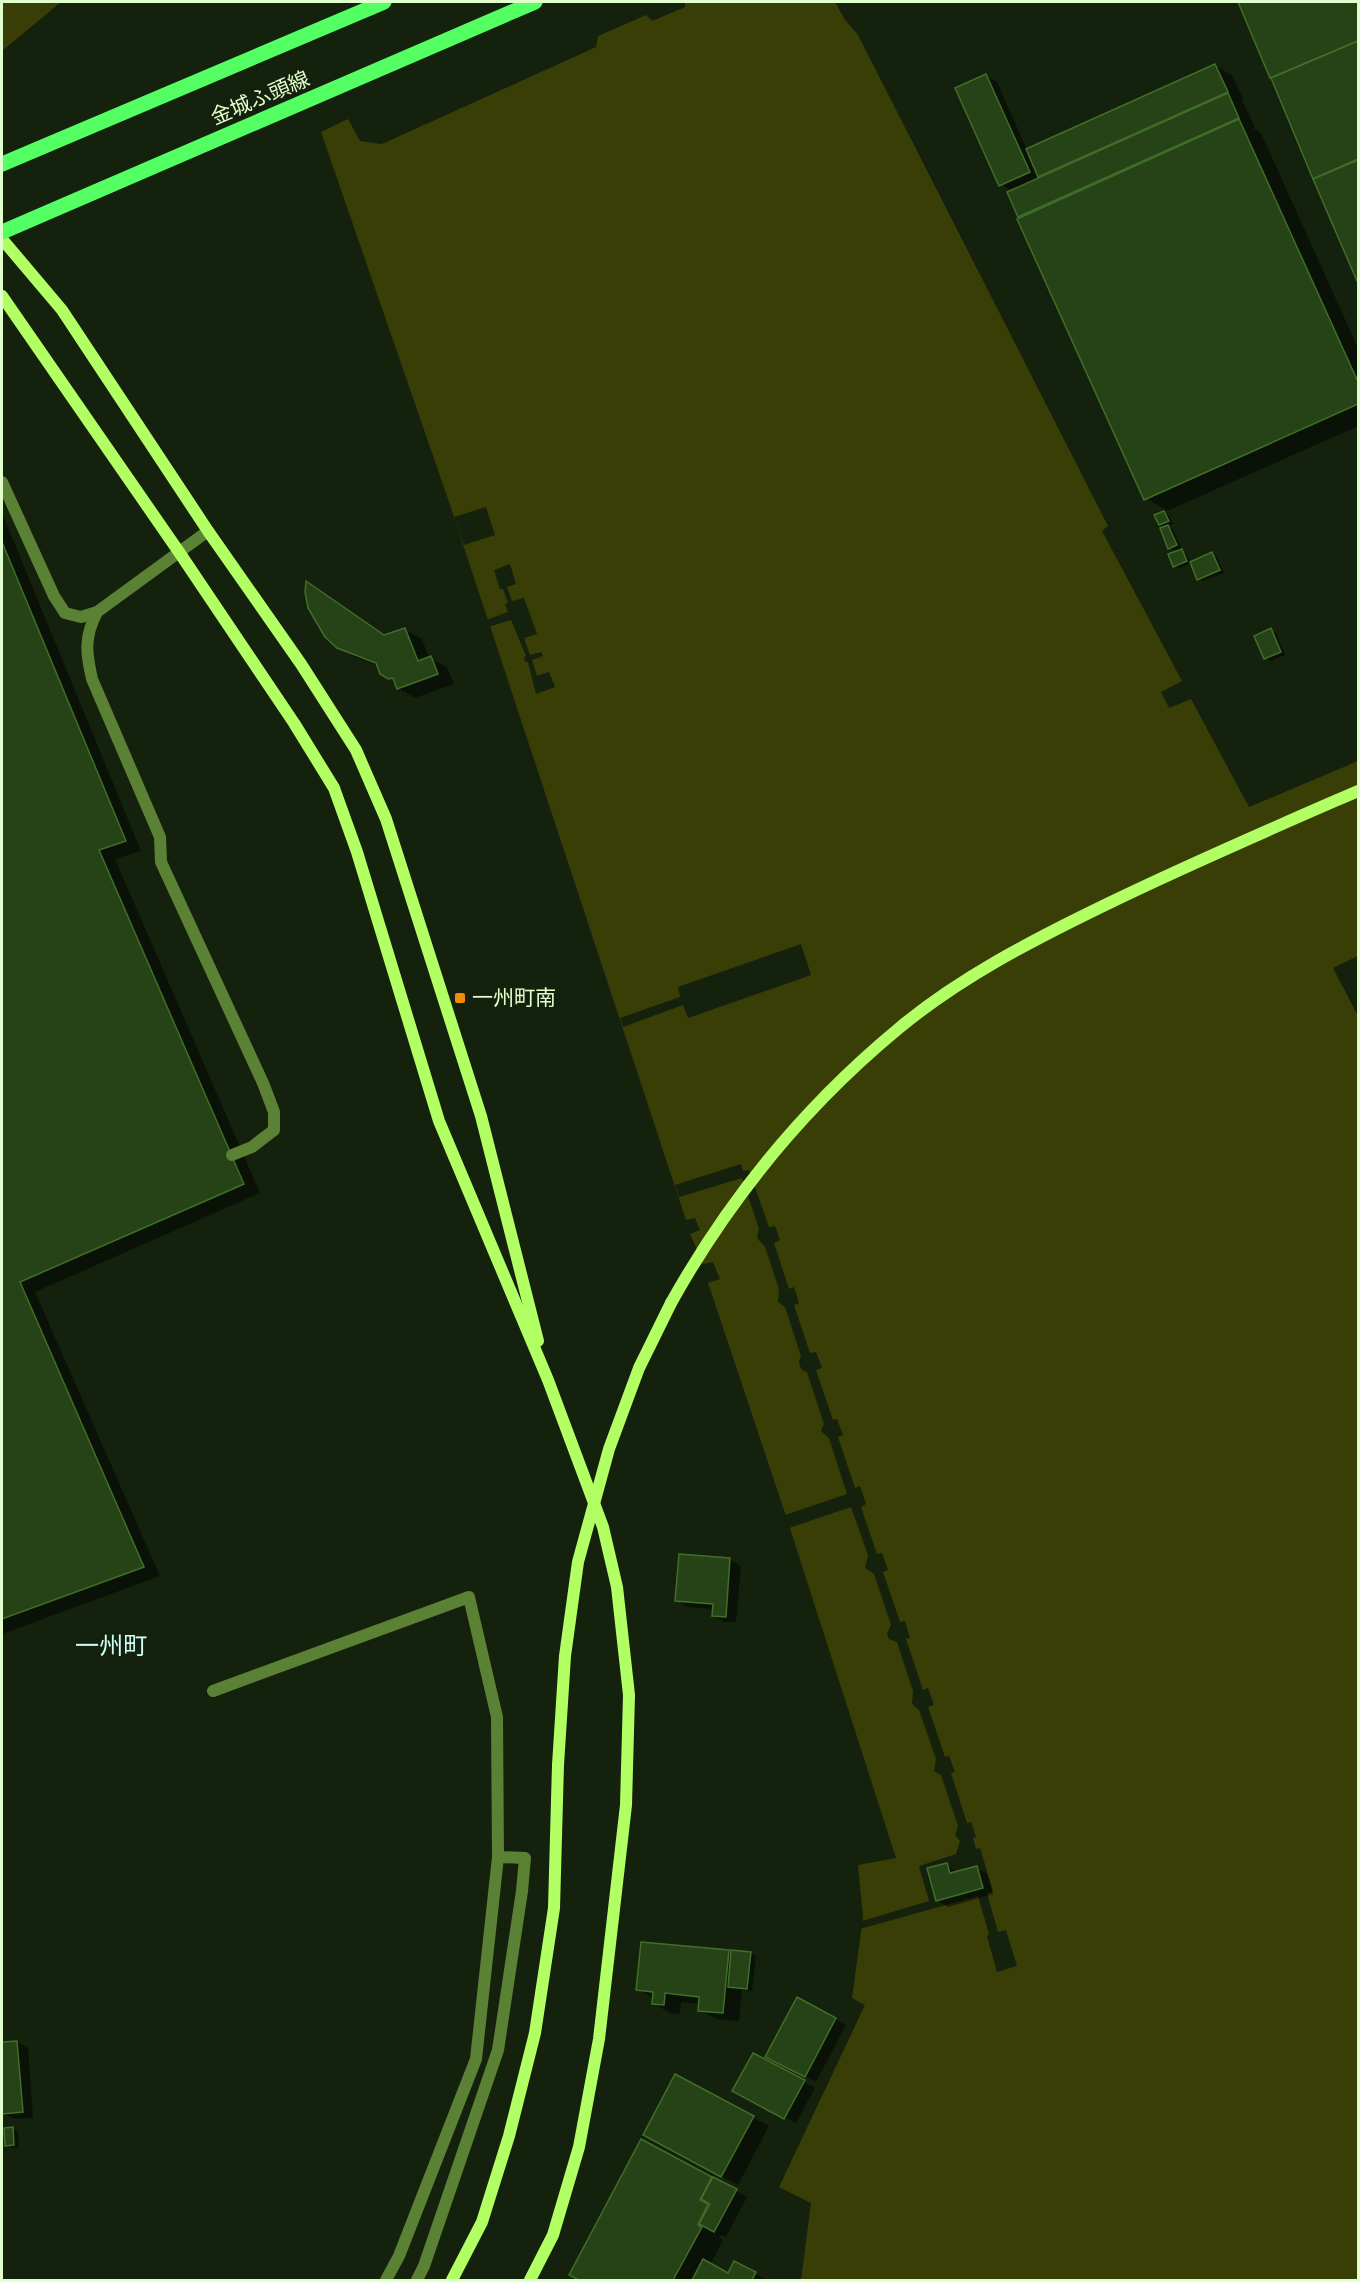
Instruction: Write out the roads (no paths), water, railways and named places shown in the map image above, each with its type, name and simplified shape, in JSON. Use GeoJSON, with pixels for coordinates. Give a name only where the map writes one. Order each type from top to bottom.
{"type":"FeatureCollection","features":[{"type":"Feature","properties":{"kind":"main road","name":"金城ふ頭線"},"geometry":{"type":"LineString","coordinates":[[2,164],[384,2]]}},
{"type":"Feature","properties":{"kind":"main road","name":"金城ふ頭線"},"geometry":{"type":"LineString","coordinates":[[2,232],[535,2]]}},
{"type":"Feature","properties":{"kind":"street"},"geometry":{"type":"LineString","coordinates":[[2,239],[62,310],[208,531],[301,664],[356,750],[386,819],[480,1116],[548,1380]]}},
{"type":"Feature","properties":{"kind":"street"},"geometry":{"type":"LineString","coordinates":[[2,296],[179,552],[294,723],[334,788],[357,852],[439,1121],[548,1380],[603,1527],[617,1587],[628,1706],[626,1805],[599,2039],[575,2158],[552,2235],[530,2280]]}},
{"type":"Feature","properties":{"kind":"street"},"geometry":{"type":"LineString","coordinates":[[452,2280],[482,2222],[509,2136],[536,2033],[554,1908],[558,1765],[565,1656],[578,1563],[609,1449],[639,1368],[698,1256],[773,1152],[841,1080],[898,1029],[962,983],[1031,941],[1115,900],[1359,791]]}},
{"type":"Feature","properties":{"kind":"lane"},"geometry":{"type":"LineString","coordinates":[[2,482],[54,596],[65,613],[81,617],[97,612],[208,531]]}},
{"type":"Feature","properties":{"kind":"lane"},"geometry":{"type":"LineString","coordinates":[[97,612],[90,625],[86,654],[92,679],[160,837],[161,862],[263,1083],[274,1112],[274,1130],[252,1148],[232,1155]]}},
{"type":"Feature","properties":{"kind":"lane"},"geometry":{"type":"LineString","coordinates":[[213,1691],[469,1597],[497,1717],[498,1857],[476,2059],[399,2256],[387,2280]]}},
{"type":"Feature","properties":{"kind":"lane"},"geometry":{"type":"LineString","coordinates":[[417,2280],[444,2210],[498,2050],[525,1858],[498,1857]]}},
{"type":"Feature","properties":{"kind":"place","name":"一州町南"},"geometry":{"type":"Point","coordinates":[460,998]}},
{"type":"Feature","properties":{"kind":"district","name":"一州町"},"geometry":{"type":"Point","coordinates":[111,1646]}}]}
